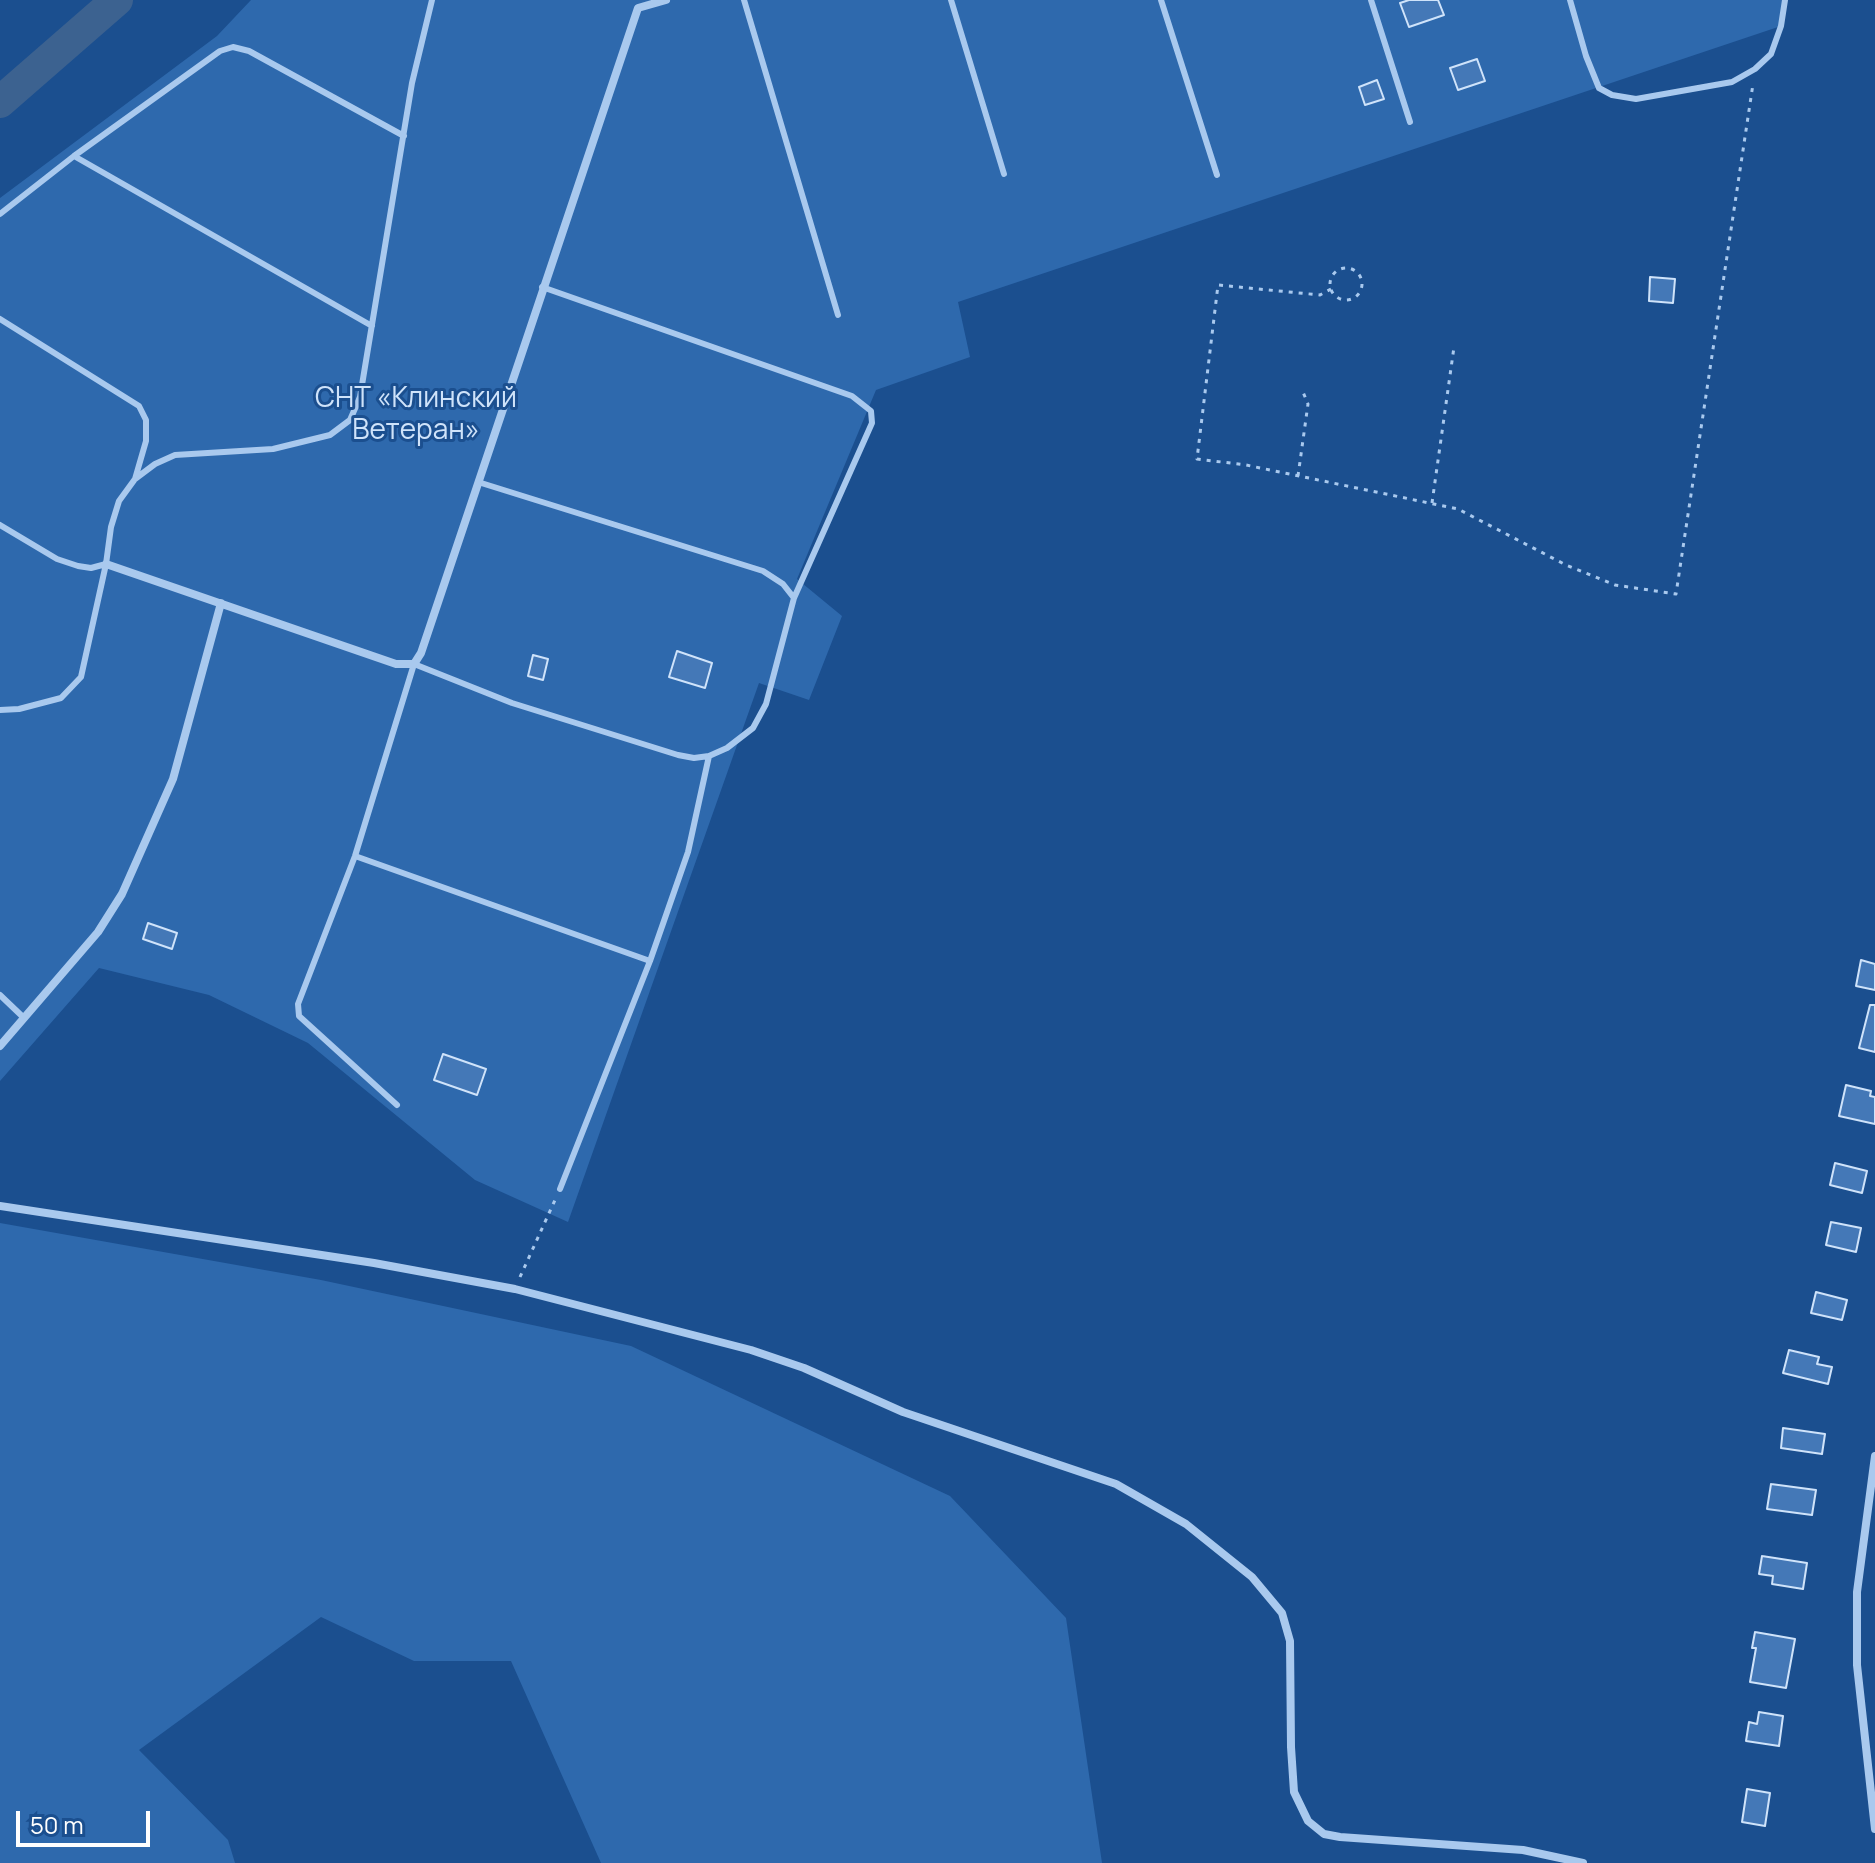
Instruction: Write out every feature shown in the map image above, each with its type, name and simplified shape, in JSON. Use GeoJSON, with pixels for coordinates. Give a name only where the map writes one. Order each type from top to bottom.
{"type":"FeatureCollection","features":[{"type":"Feature","properties":{"kind":"street"},"geometry":{"type":"LineString","coordinates":[[106,564],[396,664],[414,664],[421,653],[638,8],[666,0]]}},
{"type":"Feature","properties":{"kind":"street"},"geometry":{"type":"LineString","coordinates":[[0,1046],[98,932],[122,894],[173,779],[221,603]]}},
{"type":"Feature","properties":{"kind":"street"},"geometry":{"type":"LineString","coordinates":[[0,1206],[374,1263],[515,1289],[751,1350],[804,1368],[903,1412],[1116,1484],[1186,1524],[1252,1577],[1282,1613],[1290,1641],[1294,1792],[1308,1821],[1324,1834],[1523,1850],[1583,1863]]}},
{"type":"Feature","properties":{"kind":"street"},"geometry":{"type":"LineString","coordinates":[[1875,1456],[1857,1592],[1857,1665],[1875,1829]]}},
{"type":"Feature","properties":{"kind":"lane"},"geometry":{"type":"LineString","coordinates":[[0,710],[19,709],[61,698],[81,677],[111,527],[119,501],[135,479],[155,464],[175,455],[273,449],[330,435],[350,420],[360,397],[404,136],[432,0]]}},
{"type":"Feature","properties":{"kind":"lane"},"geometry":{"type":"LineString","coordinates":[[744,0],[838,315]]}},
{"type":"Feature","properties":{"kind":"lane"},"geometry":{"type":"LineString","coordinates":[[951,0],[1004,174]]}},
{"type":"Feature","properties":{"kind":"lane"},"geometry":{"type":"LineString","coordinates":[[1161,0],[1217,175]]}},
{"type":"Feature","properties":{"kind":"lane"},"geometry":{"type":"LineString","coordinates":[[1371,0],[1410,122]]}},
{"type":"Feature","properties":{"kind":"lane"},"geometry":{"type":"LineString","coordinates":[[1570,0],[1599,88],[1612,95],[1636,99],[1732,82],[1755,69],[1771,54],[1781,26],[1785,0]]}},
{"type":"Feature","properties":{"kind":"lane"},"geometry":{"type":"LineString","coordinates":[[0,214],[74,156],[220,51],[233,47],[249,51],[404,136]]}},
{"type":"Feature","properties":{"kind":"lane"},"geometry":{"type":"LineString","coordinates":[[74,156],[372,326]]}},
{"type":"Feature","properties":{"kind":"lane"},"geometry":{"type":"LineString","coordinates":[[397,1105],[299,1016],[298,1004],[355,856],[414,664],[512,703],[678,755],[694,758],[709,756],[727,748],[753,728],[766,704],[794,598],[872,423],[871,411],[852,396],[542,287]]}},
{"type":"Feature","properties":{"kind":"lane"},"geometry":{"type":"LineString","coordinates":[[0,319],[139,406],[146,420],[146,441],[135,479]]}},
{"type":"Feature","properties":{"kind":"lane"},"geometry":{"type":"LineString","coordinates":[[478,482],[763,571],[783,584],[794,598]]}},
{"type":"Feature","properties":{"kind":"lane"},"geometry":{"type":"LineString","coordinates":[[0,525],[57,559],[91,568],[106,564]]}},
{"type":"Feature","properties":{"kind":"lane"},"geometry":{"type":"LineString","coordinates":[[560,1189],[650,961],[688,852],[709,756]]}},
{"type":"Feature","properties":{"kind":"lane"},"geometry":{"type":"LineString","coordinates":[[355,856],[650,961]]}},
{"type":"Feature","properties":{"kind":"lane"},"geometry":{"type":"LineString","coordinates":[[0,995],[23,1017]]}},
{"type":"Feature","properties":{"kind":"path"},"geometry":{"type":"LineString","coordinates":[[1331,289],[1320,295],[1218,285],[1197,459],[1458,509],[1566,565],[1615,585],[1676,594],[1755,69]]}},
{"type":"Feature","properties":{"kind":"path"},"geometry":{"type":"LineString","coordinates":[[1342,268],[1357,271],[1362,280],[1361,291],[1353,299],[1342,299],[1331,289],[1331,278],[1342,268]]}},
{"type":"Feature","properties":{"kind":"path"},"geometry":{"type":"LineString","coordinates":[[1432,503],[1454,347]]}},
{"type":"Feature","properties":{"kind":"path"},"geometry":{"type":"LineString","coordinates":[[1298,476],[1308,404],[1303,392]]}},
{"type":"Feature","properties":{"kind":"path"},"geometry":{"type":"LineString","coordinates":[[515,1289],[560,1189]]}},
{"type":"Feature","properties":{"kind":"green space","name":"СНТ «Клинский Ветеран»"},"geometry":{"type":"Polygon","coordinates":[[[251,0],[1785,0],[1781,26],[958,302],[970,357],[876,390],[797,579],[842,616],[809,700],[759,683],[568,1222],[475,1180],[308,1043],[209,995],[99,968],[0,1081],[0,198],[217,36],[251,0]]]}},
{"type":"Feature","properties":{"kind":"green space"},"geometry":{"type":"Polygon","coordinates":[[[0,1223],[321,1280],[631,1346],[950,1496],[1066,1618],[1102,1863],[601,1863],[511,1661],[414,1661],[321,1617],[139,1750],[228,1840],[235,1863],[0,1863],[0,1223]]]}},
{"type":"Feature","properties":{"kind":"building"},"geometry":{"type":"Polygon","coordinates":[[[1438,0],[1444,15],[1409,27],[1400,3],[1438,0]]]}},
{"type":"Feature","properties":{"kind":"building"},"geometry":{"type":"Polygon","coordinates":[[[1477,59],[1485,81],[1458,90],[1450,68],[1477,59]]]}},
{"type":"Feature","properties":{"kind":"building"},"geometry":{"type":"Polygon","coordinates":[[[1377,80],[1384,99],[1365,105],[1359,87],[1377,80]]]}},
{"type":"Feature","properties":{"kind":"building"},"geometry":{"type":"Polygon","coordinates":[[[1650,277],[1675,279],[1673,303],[1649,301],[1650,277]]]}},
{"type":"Feature","properties":{"kind":"building"},"geometry":{"type":"Polygon","coordinates":[[[677,651],[712,663],[705,688],[669,677],[677,651]]]}},
{"type":"Feature","properties":{"kind":"building"},"geometry":{"type":"Polygon","coordinates":[[[533,655],[548,659],[543,680],[528,676],[533,655]]]}},
{"type":"Feature","properties":{"kind":"building"},"geometry":{"type":"Polygon","coordinates":[[[148,923],[177,933],[172,949],[143,939],[148,923]]]}},
{"type":"Feature","properties":{"kind":"building"},"geometry":{"type":"Polygon","coordinates":[[[1861,960],[1875,964],[1875,990],[1856,986],[1861,960]]]}},
{"type":"Feature","properties":{"kind":"building"},"geometry":{"type":"Polygon","coordinates":[[[1870,1005],[1875,1005],[1875,1052],[1859,1048],[1870,1005]]]}},
{"type":"Feature","properties":{"kind":"building"},"geometry":{"type":"Polygon","coordinates":[[[443,1054],[486,1069],[477,1095],[434,1080],[443,1054]]]}},
{"type":"Feature","properties":{"kind":"building"},"geometry":{"type":"Polygon","coordinates":[[[1846,1085],[1871,1091],[1870,1096],[1875,1097],[1875,1124],[1839,1116],[1846,1085]]]}},
{"type":"Feature","properties":{"kind":"building"},"geometry":{"type":"Polygon","coordinates":[[[1835,1163],[1867,1171],[1862,1193],[1830,1185],[1835,1163]]]}},
{"type":"Feature","properties":{"kind":"building"},"geometry":{"type":"Polygon","coordinates":[[[1831,1222],[1861,1228],[1856,1252],[1826,1245],[1831,1222]]]}},
{"type":"Feature","properties":{"kind":"building"},"geometry":{"type":"Polygon","coordinates":[[[1816,1292],[1847,1300],[1842,1320],[1811,1313],[1816,1292]]]}},
{"type":"Feature","properties":{"kind":"building"},"geometry":{"type":"Polygon","coordinates":[[[1789,1350],[1819,1357],[1817,1364],[1832,1367],[1828,1384],[1783,1373],[1789,1350]]]}},
{"type":"Feature","properties":{"kind":"building"},"geometry":{"type":"Polygon","coordinates":[[[1783,1428],[1825,1434],[1822,1454],[1781,1448],[1783,1428]]]}},
{"type":"Feature","properties":{"kind":"building"},"geometry":{"type":"Polygon","coordinates":[[[1771,1484],[1816,1490],[1812,1515],[1767,1509],[1771,1484]]]}},
{"type":"Feature","properties":{"kind":"building"},"geometry":{"type":"Polygon","coordinates":[[[1762,1556],[1807,1563],[1803,1589],[1772,1584],[1773,1576],[1759,1574],[1762,1556]]]}},
{"type":"Feature","properties":{"kind":"building"},"geometry":{"type":"Polygon","coordinates":[[[1755,1632],[1795,1639],[1786,1688],[1750,1682],[1756,1648],[1752,1648],[1755,1632]]]}},
{"type":"Feature","properties":{"kind":"building"},"geometry":{"type":"Polygon","coordinates":[[[1759,1712],[1783,1716],[1779,1746],[1746,1741],[1749,1722],[1757,1724],[1759,1712]]]}},
{"type":"Feature","properties":{"kind":"building"},"geometry":{"type":"Polygon","coordinates":[[[1747,1789],[1770,1793],[1765,1826],[1742,1822],[1747,1789]]]}},
{"type":"Feature","properties":{"kind":"waterway"},"geometry":{"type":"LineString","coordinates":[[0,102],[117,0]]}}]}
